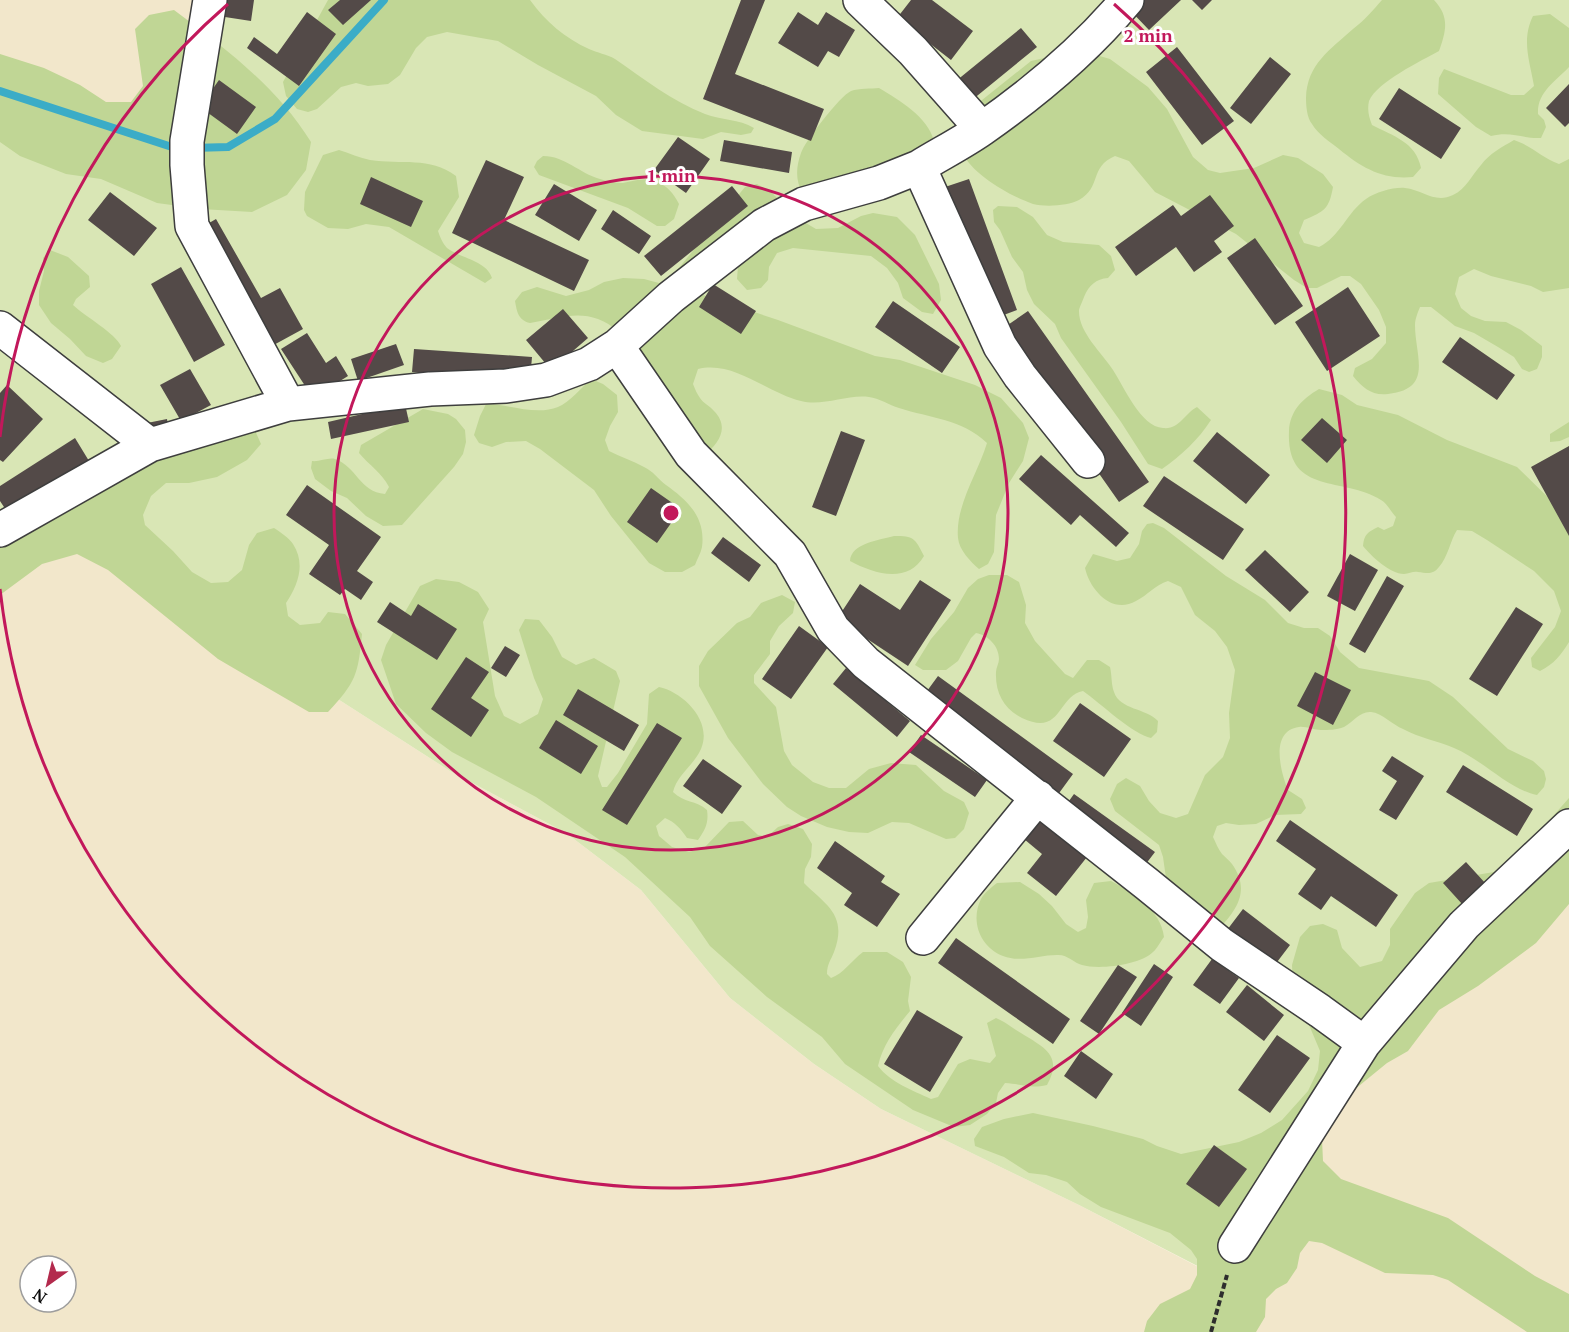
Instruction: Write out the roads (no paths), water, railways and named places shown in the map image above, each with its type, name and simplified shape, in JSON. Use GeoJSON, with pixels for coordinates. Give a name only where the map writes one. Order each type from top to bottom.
{"type":"FeatureCollection","features":[{"type":"Feature","properties":{"kind":"lane"},"geometry":{"type":"LineString","coordinates":[[210,0],[188,141],[187,165],[192,226],[288,404]]}},
{"type":"Feature","properties":{"kind":"lane"},"geometry":{"type":"LineString","coordinates":[[860,0],[913,51],[982,129]]}},
{"type":"Feature","properties":{"kind":"lane"},"geometry":{"type":"LineString","coordinates":[[0,530],[150,445],[288,404],[430,389],[506,386],[546,380],[589,364],[617,345],[671,297],[764,225],[804,204],[879,183],[919,167],[982,129],[1053,73],[1106,26],[1127,0]]}},
{"type":"Feature","properties":{"kind":"lane"},"geometry":{"type":"LineString","coordinates":[[919,167],[1000,346],[1020,376],[1089,461]]}},
{"type":"Feature","properties":{"kind":"lane"},"geometry":{"type":"LineString","coordinates":[[0,328],[150,445]]}},
{"type":"Feature","properties":{"kind":"lane"},"geometry":{"type":"LineString","coordinates":[[617,345],[691,454],[790,554],[833,629],[866,663],[1222,945],[1364,1043]]}},
{"type":"Feature","properties":{"kind":"lane"},"geometry":{"type":"LineString","coordinates":[[923,938],[1038,798]]}},
{"type":"Feature","properties":{"kind":"lane"},"geometry":{"type":"LineString","coordinates":[[1235,1246],[1364,1043],[1464,925],[1569,826]]}},
{"type":"Feature","properties":{"kind":"waterway"},"geometry":{"type":"LineString","coordinates":[[192,148],[228,147],[275,119],[384,0]]}},
{"type":"Feature","properties":{"kind":"waterway"},"geometry":{"type":"LineString","coordinates":[[0,91],[179,148]]}}]}
